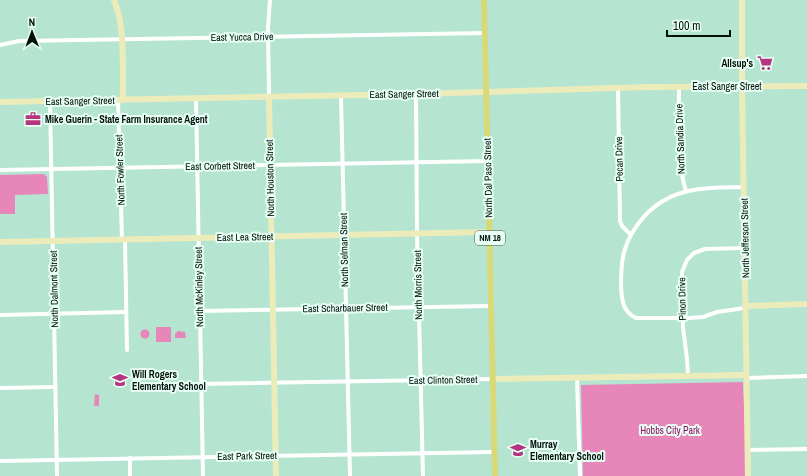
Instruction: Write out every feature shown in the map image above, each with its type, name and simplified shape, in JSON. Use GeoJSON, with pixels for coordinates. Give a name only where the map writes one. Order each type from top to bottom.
{"type":"FeatureCollection","features":[{"type":"Feature","properties":{"kind":"main road","name":"North Dal Paso Street"},"geometry":{"type":"LineString","coordinates":[[484,0],[495,476]]}},
{"type":"Feature","properties":{"kind":"street","name":"North Fowler Street"},"geometry":{"type":"LineString","coordinates":[[114,0],[120,19],[122,39],[120,100],[121,168],[127,350]]}},
{"type":"Feature","properties":{"kind":"street","name":"North Houston Street"},"geometry":{"type":"LineString","coordinates":[[270,0],[268,37],[276,476]]}},
{"type":"Feature","properties":{"kind":"street","name":"North Jefferson Street"},"geometry":{"type":"LineString","coordinates":[[742,0],[748,476]]}},
{"type":"Feature","properties":{"kind":"street","name":"East Yucca Drive"},"geometry":{"type":"LineString","coordinates":[[0,45],[19,41],[485,33]]}},
{"type":"Feature","properties":{"kind":"street","name":"East Sanger Street"},"geometry":{"type":"LineString","coordinates":[[0,102],[341,96],[618,88],[807,86]]}},
{"type":"Feature","properties":{"kind":"street","name":"North Sandia Drive"},"geometry":{"type":"LineString","coordinates":[[679,87],[680,165],[681,178],[686,191]]}},
{"type":"Feature","properties":{"kind":"street","name":"Pecan Drive"},"geometry":{"type":"LineString","coordinates":[[618,88],[620,221],[631,235]]}},
{"type":"Feature","properties":{"kind":"street","name":"North Morris Street"},"geometry":{"type":"LineString","coordinates":[[416,94],[417,234],[423,476]]}},
{"type":"Feature","properties":{"kind":"street","name":"North Selman Street"},"geometry":{"type":"LineString","coordinates":[[341,96],[350,476]]}},
{"type":"Feature","properties":{"kind":"street"},"geometry":{"type":"LineString","coordinates":[[0,98],[38,99],[42,101]]}},
{"type":"Feature","properties":{"kind":"street","name":"North McKinley Street"},"geometry":{"type":"LineString","coordinates":[[196,98],[203,476]]}},
{"type":"Feature","properties":{"kind":"street","name":"North Dalmont Street"},"geometry":{"type":"LineString","coordinates":[[50,101],[57,476]]}},
{"type":"Feature","properties":{"kind":"street","name":"East Corbett Street"},"geometry":{"type":"LineString","coordinates":[[0,170],[487,161]]}},
{"type":"Feature","properties":{"kind":"street"},"geometry":{"type":"LineString","coordinates":[[744,187],[707,188],[686,191],[661,202],[646,214],[631,235],[623,255],[621,272],[622,301],[624,309],[631,316],[648,319],[703,317],[717,312],[745,307],[807,304]]}},
{"type":"Feature","properties":{"kind":"street","name":"East Lea Street"},"geometry":{"type":"LineString","coordinates":[[0,242],[489,232]]}},
{"type":"Feature","properties":{"kind":"street","name":"Pinon Drive"},"geometry":{"type":"LineString","coordinates":[[688,376],[683,318],[682,272],[687,260],[694,253],[705,248],[745,248]]}},
{"type":"Feature","properties":{"kind":"street","name":"East Scharbauer Street"},"geometry":{"type":"LineString","coordinates":[[200,311],[491,306]]}},
{"type":"Feature","properties":{"kind":"street"},"geometry":{"type":"LineString","coordinates":[[0,315],[126,312]]}},
{"type":"Feature","properties":{"kind":"street","name":"East Clinton Street"},"geometry":{"type":"LineString","coordinates":[[141,385],[688,376],[807,376]]}},
{"type":"Feature","properties":{"kind":"street"},"geometry":{"type":"LineString","coordinates":[[578,378],[580,476]]}},
{"type":"Feature","properties":{"kind":"street"},"geometry":{"type":"LineString","coordinates":[[0,388],[55,387]]}},
{"type":"Feature","properties":{"kind":"street"},"geometry":{"type":"LineString","coordinates":[[747,450],[807,449]]}},
{"type":"Feature","properties":{"kind":"street","name":"East Park Street"},"geometry":{"type":"LineString","coordinates":[[0,461],[494,452]]}},
{"type":"Feature","properties":{"kind":"street"},"geometry":{"type":"LineString","coordinates":[[130,458],[130,476]]}},
{"type":"Feature","properties":{"kind":"green space"},"geometry":{"type":"Polygon","coordinates":[[[44,174],[47,177],[48,194],[15,195],[15,214],[0,214],[0,175],[44,174]]]}},
{"type":"Feature","properties":{"kind":"green space"},"geometry":{"type":"Polygon","coordinates":[[[156,327],[171,327],[171,342],[156,342],[156,327]]]}},
{"type":"Feature","properties":{"kind":"green space"},"geometry":{"type":"Polygon","coordinates":[[[145,329],[150,334],[145,339],[140,334],[145,329]]]}},
{"type":"Feature","properties":{"kind":"green space"},"geometry":{"type":"Polygon","coordinates":[[[178,331],[185,332],[186,338],[175,338],[175,334],[178,331]]]}},
{"type":"Feature","properties":{"kind":"green space","name":"Hobbs City Park"},"geometry":{"type":"Polygon","coordinates":[[[743,382],[747,476],[583,476],[581,385],[743,382]]]}},
{"type":"Feature","properties":{"kind":"green space"},"geometry":{"type":"Polygon","coordinates":[[[95,394],[99,395],[99,406],[94,406],[95,394]]]}},
{"type":"Feature","properties":{"kind":"place","name":"Allsup's"},"geometry":{"type":"Point","coordinates":[765,63]}},
{"type":"Feature","properties":{"kind":"place","name":"Mike Guerin - State Farm Insurance Agent"},"geometry":{"type":"Point","coordinates":[33,119]}},
{"type":"Feature","properties":{"kind":"place","name":"Will Rogers Elementary School"},"geometry":{"type":"Point","coordinates":[120,380]}},
{"type":"Feature","properties":{"kind":"place","name":"Murray Elementary School"},"geometry":{"type":"Point","coordinates":[518,450]}}]}
